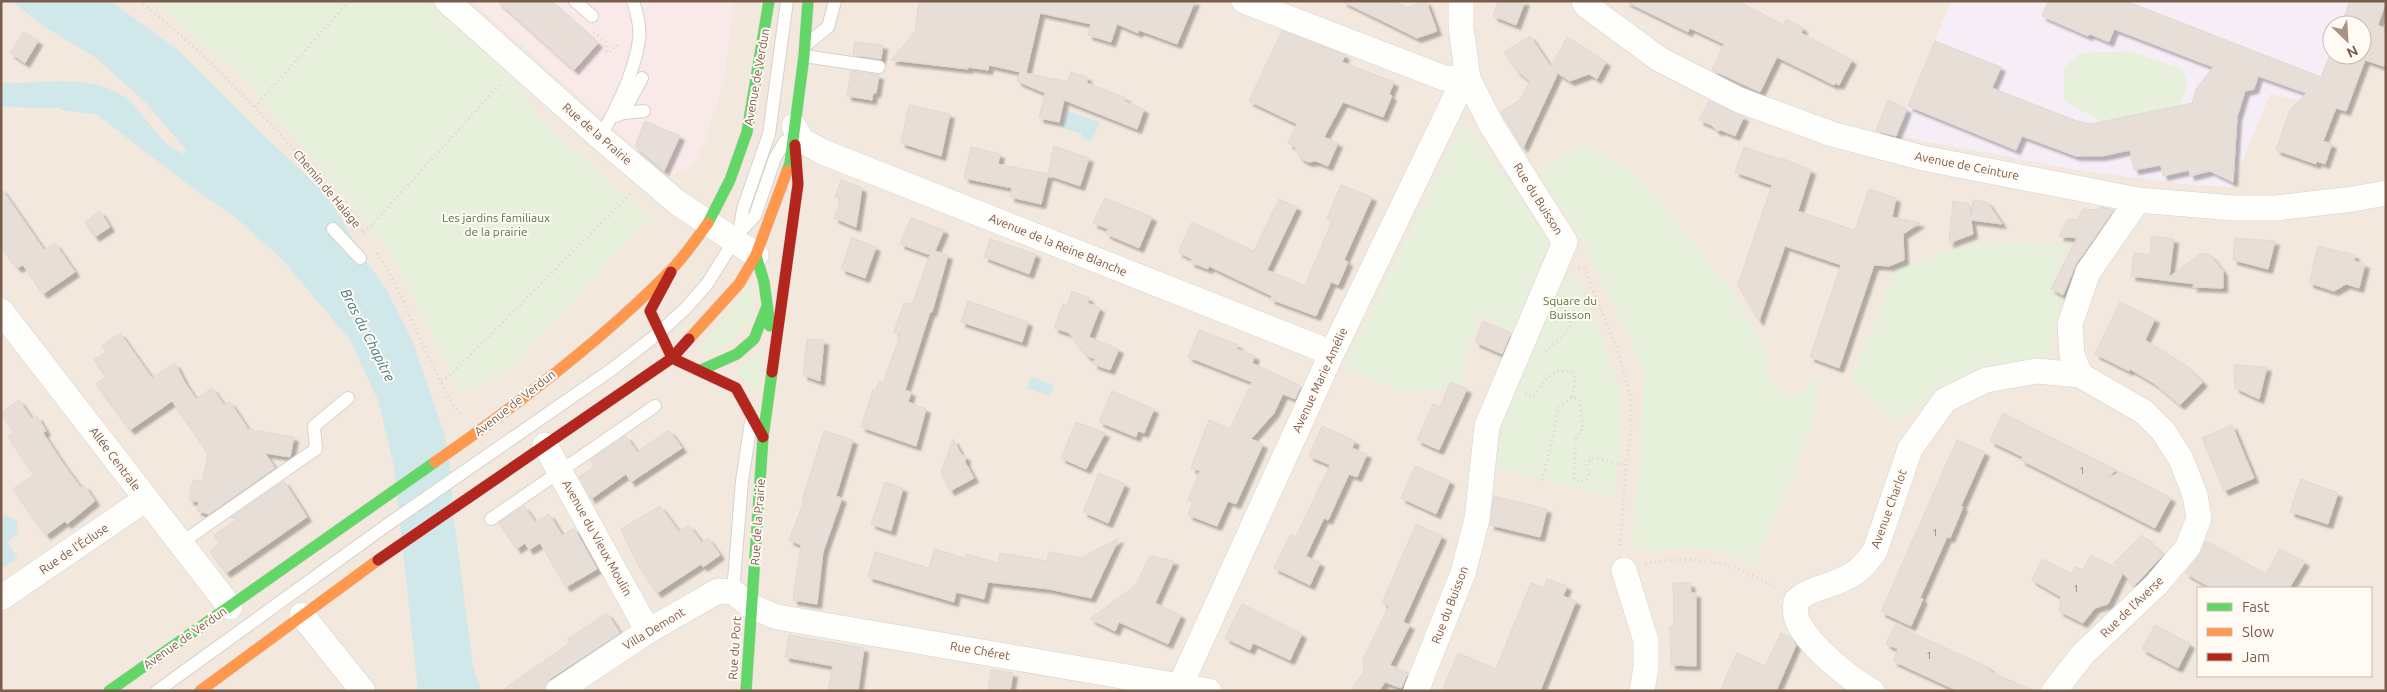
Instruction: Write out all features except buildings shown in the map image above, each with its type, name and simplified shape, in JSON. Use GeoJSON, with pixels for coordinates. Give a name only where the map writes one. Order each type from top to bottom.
{"type":"FeatureCollection","features":[{"type":"Feature","properties":{"kind":"main road","name":"Avenue de Verdun"},"geometry":{"type":"LineString","coordinates":[[109,691],[475,434],[600,336],[674,267],[709,222],[730,180],[747,132],[769,1]]}},
{"type":"Feature","properties":{"kind":"main road","name":"Avenue de Verdun"},"geometry":{"type":"LineString","coordinates":[[200,691],[395,548],[672,358],[739,284],[756,255],[790,163],[805,51],[808,1]]}},
{"type":"Feature","properties":{"kind":"main road"},"geometry":{"type":"LineString","coordinates":[[763,437],[776,354],[798,184],[794,126]]}},
{"type":"Feature","properties":{"kind":"main road"},"geometry":{"type":"LineString","coordinates":[[756,255],[764,272],[766,309],[776,354]]}},
{"type":"Feature","properties":{"kind":"main road"},"geometry":{"type":"LineString","coordinates":[[674,267],[650,311],[672,358],[736,388],[763,437]]}},
{"type":"Feature","properties":{"kind":"main road"},"geometry":{"type":"LineString","coordinates":[[701,370],[737,354],[754,339],[766,309]]}},
{"type":"Feature","properties":{"kind":"main road","name":"Rue de la Prairie"},"geometry":{"type":"LineString","coordinates":[[752,607],[763,437]]}},
{"type":"Feature","properties":{"kind":"main road","name":"Rue du Port"},"geometry":{"type":"LineString","coordinates":[[746,691],[752,607]]}},
{"type":"Feature","properties":{"kind":"street","name":"Rue de la Prairie"},"geometry":{"type":"LineString","coordinates":[[447,1],[605,128],[678,202],[709,222],[737,236],[756,255]]}},
{"type":"Feature","properties":{"kind":"street"},"geometry":{"type":"LineString","coordinates":[[1244,1],[1444,78],[1468,79]]}},
{"type":"Feature","properties":{"kind":"street","name":"Rue du Buisson"},"geometry":{"type":"LineString","coordinates":[[1416,691],[1463,573],[1477,519],[1487,426],[1557,265],[1565,242],[1492,126],[1468,79],[1461,27],[1462,1]]}},
{"type":"Feature","properties":{"kind":"street","name":"Avenue de Ceinture"},"geometry":{"type":"LineString","coordinates":[[1584,1],[1587,6],[1659,59],[1739,100],[1832,134],[1923,158],[2138,200],[2234,208],[2276,208],[2353,200],[2386,193]]}},
{"type":"Feature","properties":{"kind":"street","name":"Avenue Marie Amélie"},"geometry":{"type":"LineString","coordinates":[[1180,686],[1332,353],[1456,96],[1468,79]]}},
{"type":"Feature","properties":{"kind":"street","name":"Avenue de la Reine Blanche"},"geometry":{"type":"LineString","coordinates":[[794,126],[801,140],[822,152],[1332,353]]}},
{"type":"Feature","properties":{"kind":"street"},"geometry":{"type":"LineString","coordinates":[[2080,374],[2072,355],[2070,324],[2088,272],[2138,200]]}},
{"type":"Feature","properties":{"kind":"street","name":"Allée Centrale"},"geometry":{"type":"LineString","coordinates":[[1,310],[230,607]]}},
{"type":"Feature","properties":{"kind":"street","name":"Avenue Charlot"},"geometry":{"type":"LineString","coordinates":[[1796,601],[1808,593],[1852,575],[1864,565],[1875,551],[1910,449],[1945,400],[1986,380],[2037,371],[2080,374]]}},
{"type":"Feature","properties":{"kind":"street","name":"Rue de l'Averse"},"geometry":{"type":"LineString","coordinates":[[2054,691],[2083,654],[2156,585],[2188,547],[2199,518],[2196,495],[2164,431],[2144,412],[2080,374]]}},
{"type":"Feature","properties":{"kind":"street","name":"Avenue du Vieux Moulin"},"geometry":{"type":"LineString","coordinates":[[545,445],[648,631]]}},
{"type":"Feature","properties":{"kind":"street","name":"Rue de l'Écluse"},"geometry":{"type":"LineString","coordinates":[[1,598],[146,500]]}},
{"type":"Feature","properties":{"kind":"street"},"geometry":{"type":"LineString","coordinates":[[1629,562],[1646,641],[1646,667],[1642,691]]}},
{"type":"Feature","properties":{"kind":"street","name":"Villa Demont"},"geometry":{"type":"LineString","coordinates":[[558,691],[648,631],[718,591],[733,592]]}},
{"type":"Feature","properties":{"kind":"street"},"geometry":{"type":"LineString","coordinates":[[733,592],[752,607]]}},
{"type":"Feature","properties":{"kind":"street"},"geometry":{"type":"LineString","coordinates":[[1796,601],[1796,615],[1803,630],[1828,659],[1872,691]]}},
{"type":"Feature","properties":{"kind":"street","name":"Rue Chéret"},"geometry":{"type":"LineString","coordinates":[[752,607],[777,616],[1209,691]]}},
{"type":"Feature","properties":{"kind":"street"},"geometry":{"type":"LineString","coordinates":[[302,615],[363,691]]}},
{"type":"Feature","properties":{"kind":"lane"},"geometry":{"type":"LineString","coordinates":[[575,1],[592,16]]}},
{"type":"Feature","properties":{"kind":"lane"},"geometry":{"type":"LineString","coordinates":[[605,128],[616,110],[639,38],[638,17],[633,1]]}},
{"type":"Feature","properties":{"kind":"lane","name":"Avenue de Verdun"},"geometry":{"type":"LineString","coordinates":[[737,236],[743,209],[768,134],[787,1]]}},
{"type":"Feature","properties":{"kind":"lane"},"geometry":{"type":"LineString","coordinates":[[805,51],[828,27],[835,1]]}},
{"type":"Feature","properties":{"kind":"lane"},"geometry":{"type":"LineString","coordinates":[[805,51],[879,67]]}},
{"type":"Feature","properties":{"kind":"lane"},"geometry":{"type":"LineString","coordinates":[[605,128],[623,113],[642,78]]}},
{"type":"Feature","properties":{"kind":"lane"},"geometry":{"type":"LineString","coordinates":[[623,113],[644,111]]}},
{"type":"Feature","properties":{"kind":"lane","name":"Avenue de Verdun"},"geometry":{"type":"LineString","coordinates":[[157,691],[387,525],[611,370],[660,332],[686,308],[707,284],[737,236],[755,216],[775,158],[794,126]]}},
{"type":"Feature","properties":{"kind":"lane"},"geometry":{"type":"LineString","coordinates":[[333,229],[360,258]]}},
{"type":"Feature","properties":{"kind":"lane"},"geometry":{"type":"LineString","coordinates":[[181,543],[316,449],[314,426],[348,398]]}},
{"type":"Feature","properties":{"kind":"lane"},"geometry":{"type":"LineString","coordinates":[[491,519],[655,406]]}},
{"type":"Feature","properties":{"kind":"lane"},"geometry":{"type":"LineString","coordinates":[[733,592],[742,481],[752,417]]}},
{"type":"Feature","properties":{"kind":"path"},"geometry":{"type":"LineString","coordinates":[[255,107],[349,1]]}},
{"type":"Feature","properties":{"kind":"path","name":"Chemin de Halage"},"geometry":{"type":"LineString","coordinates":[[142,2],[255,107],[322,179],[368,239]]}},
{"type":"Feature","properties":{"kind":"path"},"geometry":{"type":"LineString","coordinates":[[606,43],[606,51],[609,53],[612,50]]}},
{"type":"Feature","properties":{"kind":"path"},"geometry":{"type":"LineString","coordinates":[[363,232],[370,227],[503,81]]}},
{"type":"Feature","properties":{"kind":"path"},"geometry":{"type":"LineString","coordinates":[[441,381],[448,377],[627,197]]}},
{"type":"Feature","properties":{"kind":"path"},"geometry":{"type":"LineString","coordinates":[[372,245],[405,301],[441,381],[463,417]]}},
{"type":"Feature","properties":{"kind":"path"},"geometry":{"type":"LineString","coordinates":[[1557,265],[1567,268],[1584,268],[1617,349],[1631,400],[1631,430],[1618,546],[1629,562],[1669,559],[1718,561],[1765,582],[1796,601]]}},
{"type":"Feature","properties":{"kind":"path"},"geometry":{"type":"LineString","coordinates":[[1541,358],[1570,329],[1570,311],[1557,308]]}},
{"type":"Feature","properties":{"kind":"path"},"geometry":{"type":"LineString","coordinates":[[1526,386],[1524,393],[1533,397],[1549,376],[1559,370],[1572,372],[1576,379],[1572,397],[1558,407],[1542,480]]}},
{"type":"Feature","properties":{"kind":"path"},"geometry":{"type":"LineString","coordinates":[[1572,397],[1579,400],[1583,428],[1576,438],[1574,478],[1581,483],[1589,476],[1588,465],[1591,458],[1606,459],[1616,464],[1626,465]]}},
{"type":"Feature","properties":{"kind":"shaded area"},"geometry":{"type":"Polygon","coordinates":[[[1,1],[2386,1],[2386,691],[1,691],[1,1]]]}},
{"type":"Feature","properties":{"kind":"shaded area"},"geometry":{"type":"Polygon","coordinates":[[[472,1],[734,1],[724,82],[703,146],[688,170],[668,176],[472,1]]]}},
{"type":"Feature","properties":{"kind":"shaded area"},"geometry":{"type":"Polygon","coordinates":[[[1951,1],[2386,1],[2372,41],[2372,15],[2322,15],[2322,65],[2363,65],[2346,111],[2270,94],[2232,187],[2182,184],[2077,170],[1898,136],[1908,106],[1951,1]]]}},
{"type":"Feature","properties":{"kind":"green space","name":"Les jardins familiaux de la prairie"},"geometry":{"type":"Polygon","coordinates":[[[150,1],[428,1],[509,73],[547,126],[650,218],[509,370],[460,391],[395,261],[366,222],[236,70],[150,1]]]}},
{"type":"Feature","properties":{"kind":"green space"},"geometry":{"type":"Polygon","coordinates":[[[2130,51],[2182,69],[2188,84],[2179,105],[2108,125],[2064,101],[2064,68],[2080,53],[2130,51]]]}},
{"type":"Feature","properties":{"kind":"green space"},"geometry":{"type":"Polygon","coordinates":[[[1461,126],[1475,132],[1548,240],[1548,248],[1512,332],[1481,315],[1465,360],[1462,386],[1403,393],[1344,366],[1461,126]]]}},
{"type":"Feature","properties":{"kind":"green space"},"geometry":{"type":"Polygon","coordinates":[[[1584,144],[1635,173],[1734,293],[1764,347],[1769,377],[1787,397],[1804,390],[1815,375],[1819,395],[1805,446],[1754,565],[1725,553],[1712,550],[1687,548],[1643,551],[1637,549],[1631,543],[1641,448],[1644,371],[1580,237],[1538,171],[1584,144]]]}},
{"type":"Feature","properties":{"kind":"green space"},"geometry":{"type":"Polygon","coordinates":[[[1979,241],[2089,246],[2066,251],[2056,278],[2068,284],[2047,355],[1957,380],[1897,422],[1851,381],[1895,268],[1979,241]]]}},
{"type":"Feature","properties":{"kind":"green space","name":"Square du Buisson"},"geometry":{"type":"Polygon","coordinates":[[[1565,274],[1576,275],[1607,349],[1615,375],[1620,405],[1620,421],[1614,498],[1496,468],[1502,427],[1565,274]]]}},
{"type":"Feature","properties":{"kind":"green space"},"geometry":{"type":"Polygon","coordinates":[[[748,287],[754,290],[753,317],[733,344],[707,354],[696,352],[748,287]]]}},
{"type":"Feature","properties":{"kind":"green space"},"geometry":{"type":"Polygon","coordinates":[[[763,349],[756,397],[736,369],[763,349]]]}},
{"type":"Feature","properties":{"kind":"water","name":"Bras du Chapitre"},"geometry":{"type":"Polygon","coordinates":[[[11,1],[110,1],[177,49],[257,129],[328,196],[364,258],[386,289],[412,340],[443,430],[449,454],[453,512],[473,665],[481,691],[418,691],[394,467],[378,400],[350,340],[282,259],[234,216],[198,192],[96,114],[61,110],[61,108],[1,107],[1,83],[64,81],[95,84],[123,96],[138,110],[165,142],[184,154],[187,151],[145,102],[96,58],[48,29],[11,1]]]}},
{"type":"Feature","properties":{"kind":"water"},"geometry":{"type":"Polygon","coordinates":[[[1068,111],[1099,122],[1090,141],[1081,138],[1082,134],[1062,128],[1068,111]]]}},
{"type":"Feature","properties":{"kind":"water"},"geometry":{"type":"Polygon","coordinates":[[[1031,377],[1054,385],[1050,396],[1027,388],[1031,377]]]}},
{"type":"Feature","properties":{"kind":"water"},"geometry":{"type":"Polygon","coordinates":[[[6,515],[18,522],[17,531],[19,533],[7,542],[18,558],[1,569],[1,518],[6,515]]]}},
{"type":"Feature","properties":{"kind":"traffic: fast"},"geometry":{"type":"LineString","coordinates":[[708,223],[730,180],[747,132],[769,1]]}},
{"type":"Feature","properties":{"kind":"traffic: fast"},"geometry":{"type":"LineString","coordinates":[[787,171],[790,163],[804,56],[808,1]]}},
{"type":"Feature","properties":{"kind":"traffic: fast"},"geometry":{"type":"LineString","coordinates":[[756,255],[764,282],[770,326]]}},
{"type":"Feature","properties":{"kind":"traffic: fast"},"geometry":{"type":"LineString","coordinates":[[701,370],[737,354],[754,339],[766,309]]}},
{"type":"Feature","properties":{"kind":"traffic: fast"},"geometry":{"type":"LineString","coordinates":[[746,691],[763,437],[772,372]]}},
{"type":"Feature","properties":{"kind":"traffic: fast"},"geometry":{"type":"LineString","coordinates":[[109,691],[435,462]]}},
{"type":"Feature","properties":{"kind":"traffic: slow"},"geometry":{"type":"LineString","coordinates":[[689,339],[739,284],[756,255],[787,171]]}},
{"type":"Feature","properties":{"kind":"traffic: slow"},"geometry":{"type":"LineString","coordinates":[[435,462],[528,395],[618,321],[673,268],[708,223]]}},
{"type":"Feature","properties":{"kind":"traffic: slow"},"geometry":{"type":"LineString","coordinates":[[200,691],[378,560]]}},
{"type":"Feature","properties":{"kind":"traffic: jam"},"geometry":{"type":"LineString","coordinates":[[772,372],[798,184],[795,145]]}},
{"type":"Feature","properties":{"kind":"traffic: jam"},"geometry":{"type":"LineString","coordinates":[[671,272],[650,311],[672,358],[736,388],[763,437]]}},
{"type":"Feature","properties":{"kind":"traffic: jam"},"geometry":{"type":"LineString","coordinates":[[378,560],[672,358],[689,339]]}}]}
